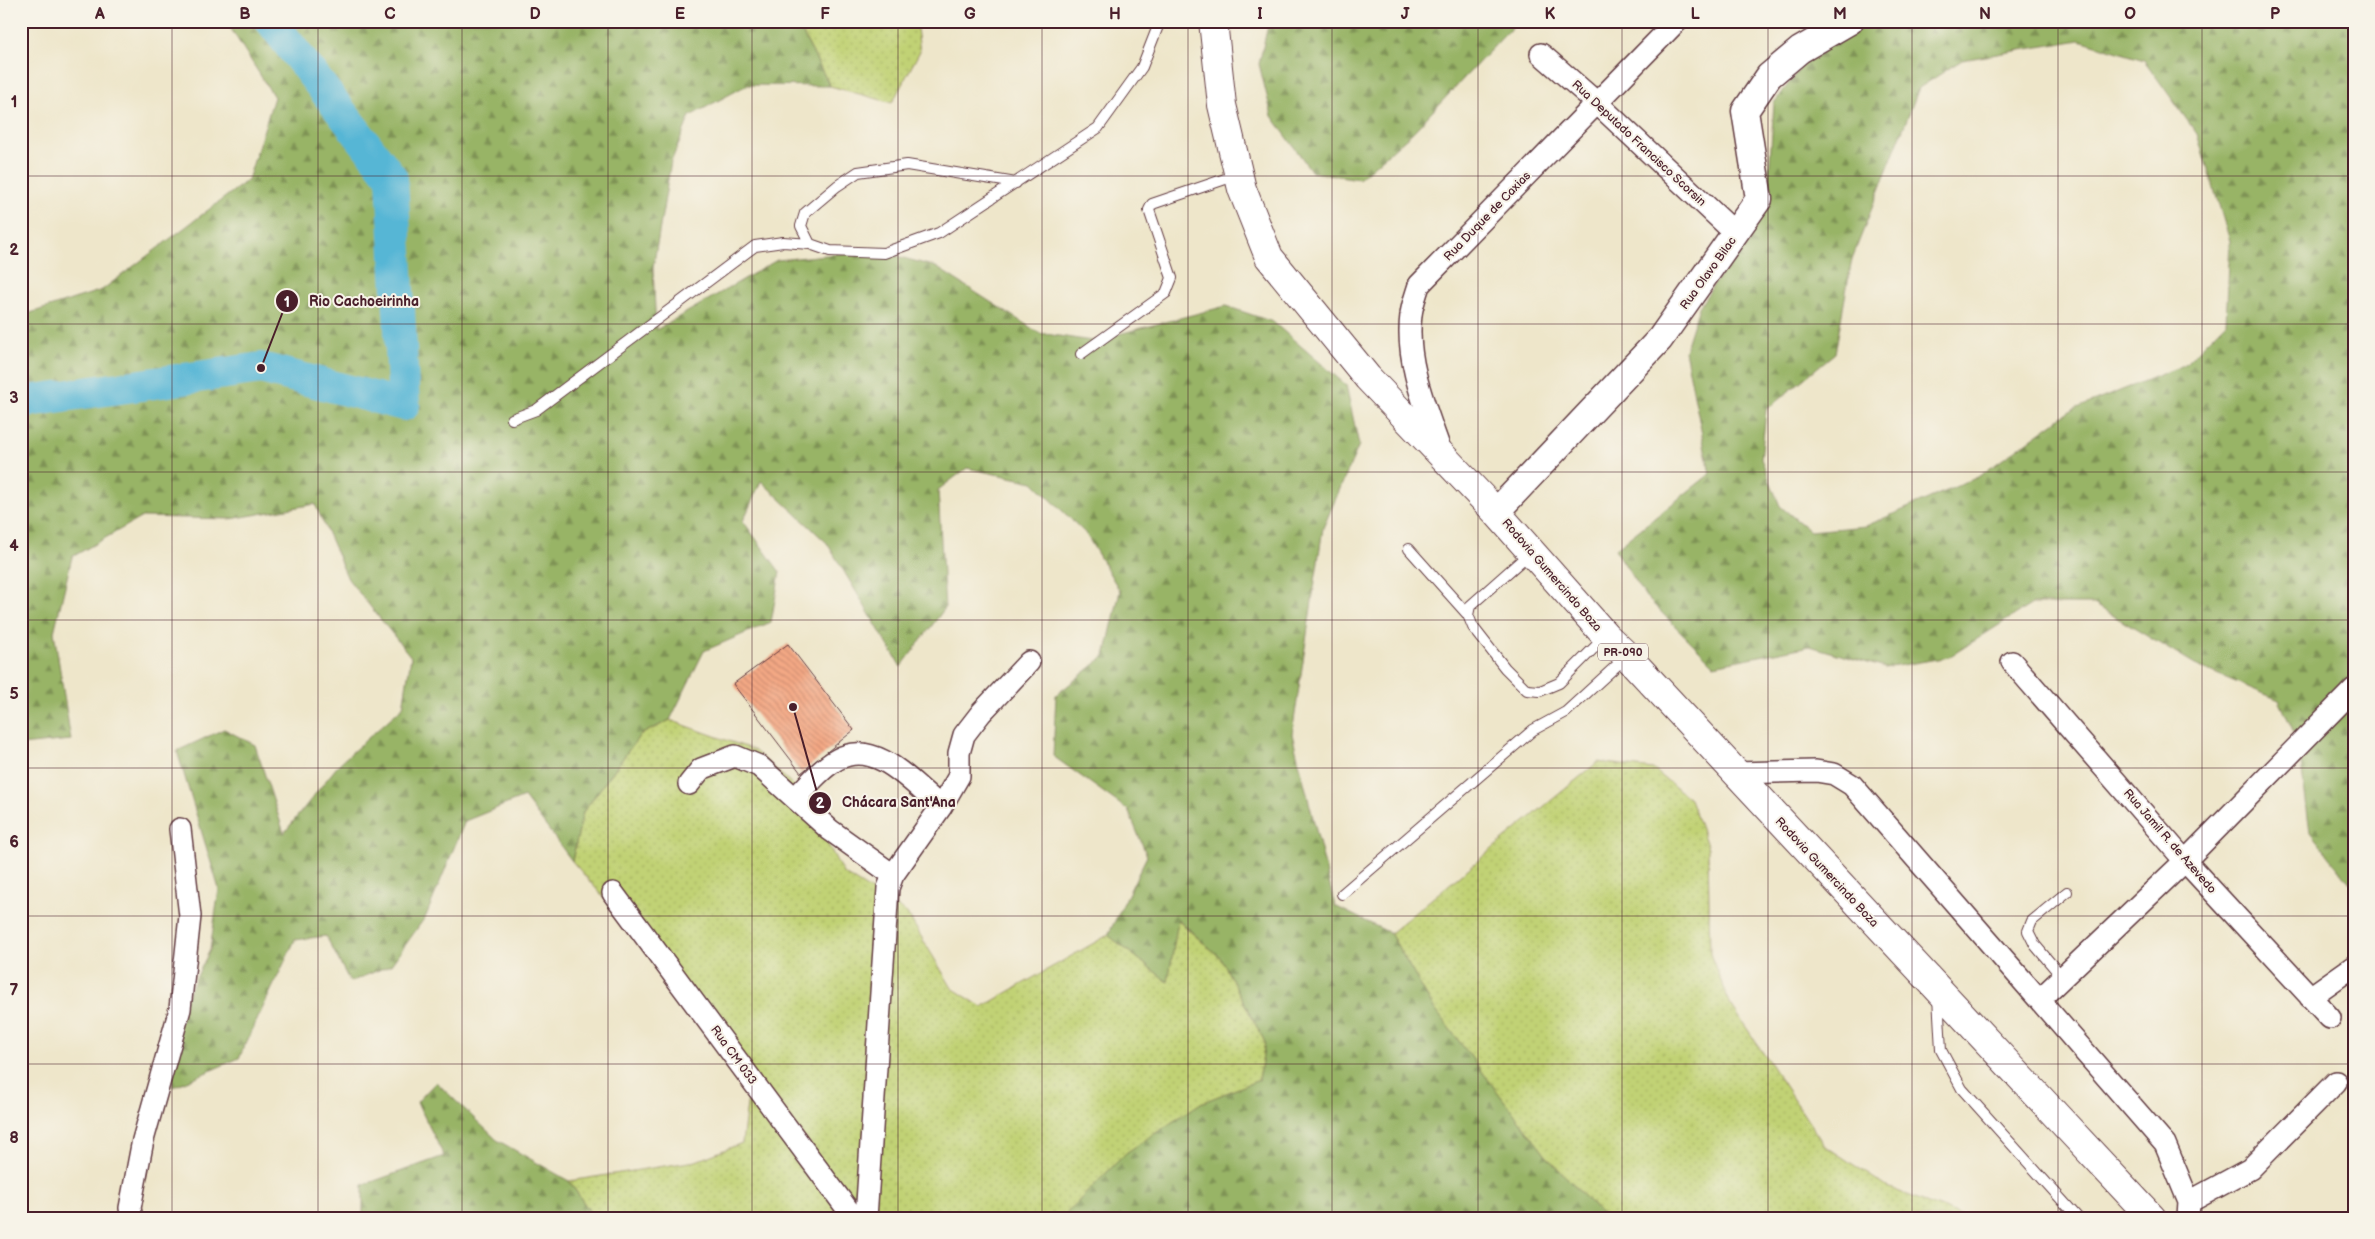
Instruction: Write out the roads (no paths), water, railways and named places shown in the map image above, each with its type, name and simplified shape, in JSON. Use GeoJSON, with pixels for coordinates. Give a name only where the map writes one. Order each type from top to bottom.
{"type":"FeatureCollection","features":[{"type":"Feature","properties":{"kind":"main road","name":"Rodovia Gumercindo Boza"},"geometry":{"type":"LineString","coordinates":[[1213,21],[1222,105],[1238,174],[1242,190],[1269,257],[1368,378],[1496,512],[1606,636],[1627,656],[2152,1218]]}},
{"type":"Feature","properties":{"kind":"street","name":"Rua Duque de Caxias"},"geometry":{"type":"LineString","coordinates":[[1442,455],[1420,389],[1409,338],[1411,313],[1419,285],[1677,21]]}},
{"type":"Feature","properties":{"kind":"street","name":"Rua Olavo Bilac"},"geometry":{"type":"LineString","coordinates":[[1496,512],[1660,339],[1759,199],[1745,111],[1769,76],[1800,50],[1850,21]]}},
{"type":"Feature","properties":{"kind":"street","name":"Rua Deputado Francisco Scorsin"},"geometry":{"type":"LineString","coordinates":[[1541,54],[1736,234]]}},
{"type":"Feature","properties":{"kind":"street"},"geometry":{"type":"LineString","coordinates":[[866,1218],[888,888],[893,875],[941,807],[959,776],[958,754],[964,735],[980,713],[1029,662]]}},
{"type":"Feature","properties":{"kind":"street","name":"Rua Jamil R. de Azevedo"},"geometry":{"type":"LineString","coordinates":[[2012,662],[2186,861],[2330,1018]]}},
{"type":"Feature","properties":{"kind":"street"},"geometry":{"type":"LineString","coordinates":[[2040,999],[2186,861],[2354,689]]}},
{"type":"Feature","properties":{"kind":"street"},"geometry":{"type":"LineString","coordinates":[[795,798],[836,760],[854,753],[885,760],[941,807]]}},
{"type":"Feature","properties":{"kind":"street"},"geometry":{"type":"LineString","coordinates":[[689,784],[701,770],[734,756],[759,766],[830,830],[893,875]]}},
{"type":"Feature","properties":{"kind":"street"},"geometry":{"type":"LineString","coordinates":[[1735,773],[1816,771],[1834,774],[1852,786],[2165,1144],[2188,1210],[2250,1169],[2336,1082]]}},
{"type":"Feature","properties":{"kind":"street"},"geometry":{"type":"LineString","coordinates":[[132,1218],[130,1208],[143,1140],[180,1009],[190,916],[180,829]]}},
{"type":"Feature","properties":{"kind":"street","name":"Rua CM 033"},"geometry":{"type":"LineString","coordinates":[[613,893],[854,1218]]}},
{"type":"Feature","properties":{"kind":"street"},"geometry":{"type":"LineString","coordinates":[[2310,997],[2354,966]]}},
{"type":"Feature","properties":{"kind":"lane"},"geometry":{"type":"LineString","coordinates":[[512,419],[536,410],[754,246],[783,242],[810,244],[830,251],[884,253],[939,233],[1098,128],[1142,68],[1160,21]]}},
{"type":"Feature","properties":{"kind":"lane"},"geometry":{"type":"LineString","coordinates":[[810,244],[801,226],[805,213],[837,186],[858,172],[906,165],[1016,183]]}},
{"type":"Feature","properties":{"kind":"lane"},"geometry":{"type":"LineString","coordinates":[[1082,354],[1166,293],[1170,286],[1172,278],[1148,210],[1152,204],[1238,174]]}},
{"type":"Feature","properties":{"kind":"lane"},"geometry":{"type":"LineString","coordinates":[[1409,549],[1468,615],[1473,626],[1500,661],[1527,690],[1540,692],[1559,683],[1606,636]]}},
{"type":"Feature","properties":{"kind":"lane"},"geometry":{"type":"LineString","coordinates":[[1468,615],[1470,606],[1532,552]]}},
{"type":"Feature","properties":{"kind":"lane"},"geometry":{"type":"LineString","coordinates":[[1342,894],[1533,730],[1566,712],[1627,656]]}},
{"type":"Feature","properties":{"kind":"lane"},"geometry":{"type":"LineString","coordinates":[[2063,978],[2035,944],[2028,931],[2032,921],[2067,892]]}},
{"type":"Feature","properties":{"kind":"lane"},"geometry":{"type":"LineString","coordinates":[[1938,991],[1942,1050],[1962,1089],[2078,1218]]}},
{"type":"Feature","properties":{"kind":"waterway"},"geometry":{"type":"LineString","coordinates":[[21,402],[261,368],[404,405],[392,178],[271,21]]}},
{"type":"Feature","properties":{"kind":"place","name":"Rio Cachoeirinha"},"geometry":{"type":"Point","coordinates":[261,368]}},
{"type":"Feature","properties":{"kind":"place","name":"Chácara Sant'Ana"},"geometry":{"type":"Point","coordinates":[793,707]}}]}
